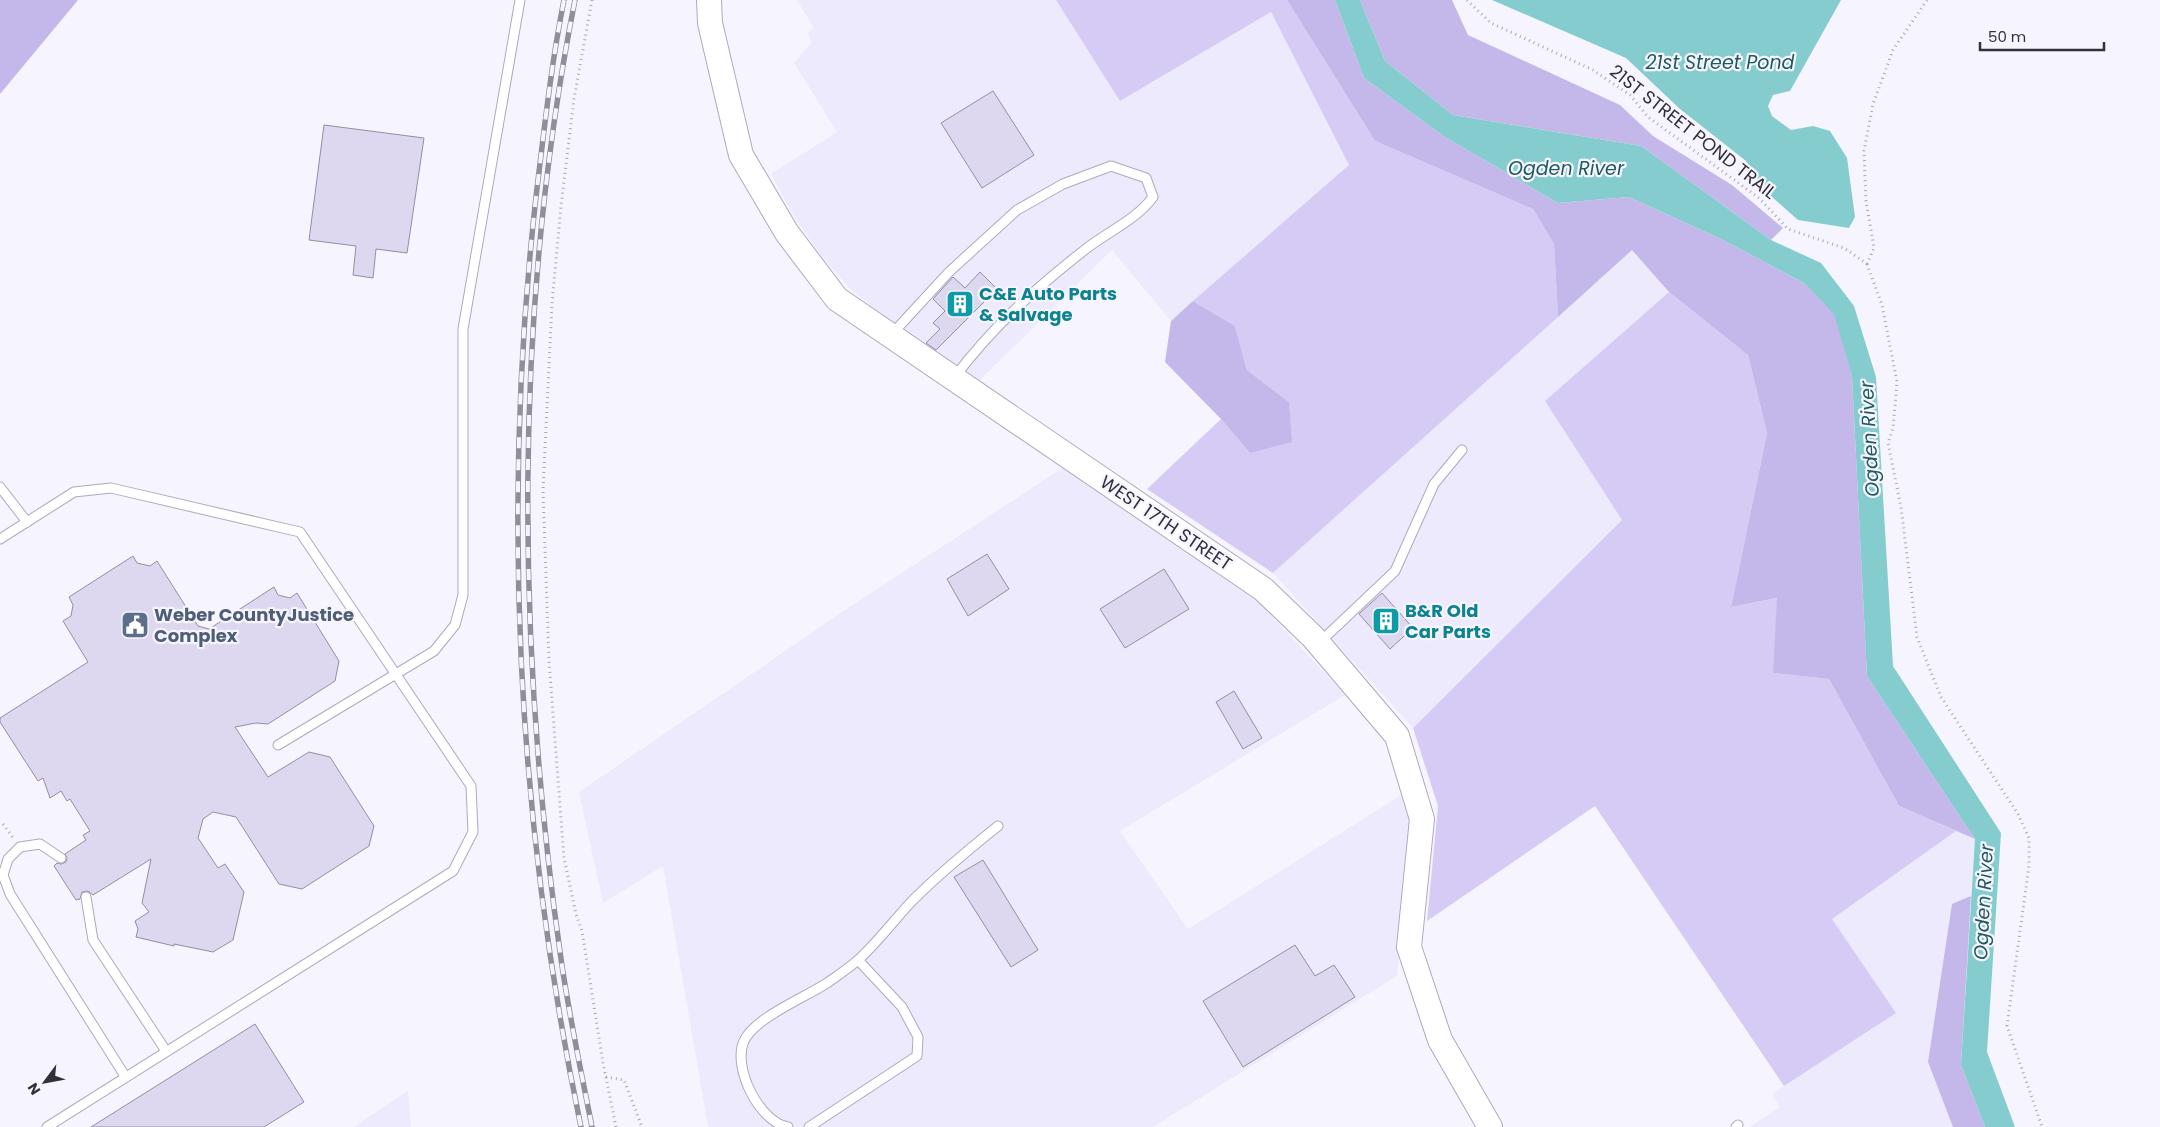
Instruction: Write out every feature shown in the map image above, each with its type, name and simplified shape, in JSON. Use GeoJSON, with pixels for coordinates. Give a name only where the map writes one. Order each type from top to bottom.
{"type":"FeatureCollection","features":[{"type":"Feature","properties":{"kind":"street","name":"WEST 17TH STREET"},"geometry":{"type":"LineString","coordinates":[[709,0],[710,23],[741,155],[787,233],[837,299],[1263,589],[1318,644],[1397,736],[1422,819],[1409,947],[1440,1040],[1490,1127]]}},
{"type":"Feature","properties":{"kind":"lane"},"geometry":{"type":"LineString","coordinates":[[278,745],[434,652],[455,626],[463,595],[463,329],[520,0]]}},
{"type":"Feature","properties":{"kind":"lane"},"geometry":{"type":"LineString","coordinates":[[891,335],[949,272],[1017,210],[1062,184],[1111,166],[1146,178],[1153,198],[1144,210],[1095,241],[1050,277],[1000,322],[954,378]]}},
{"type":"Feature","properties":{"kind":"lane"},"geometry":{"type":"LineString","coordinates":[[1318,644],[1395,571],[1434,484],[1462,450]]}},
{"type":"Feature","properties":{"kind":"lane"},"geometry":{"type":"LineString","coordinates":[[0,487],[27,522]]}},
{"type":"Feature","properties":{"kind":"lane"},"geometry":{"type":"LineString","coordinates":[[0,539],[74,492],[111,488],[300,532],[397,673],[471,786],[473,832],[453,871],[125,1076],[47,1127]]}},
{"type":"Feature","properties":{"kind":"lane"},"geometry":{"type":"LineString","coordinates":[[788,1127],[764,1114],[751,1094],[741,1065],[744,1041],[761,1022],[826,984],[858,960],[912,902],[948,867],[998,826]]}},
{"type":"Feature","properties":{"kind":"lane"},"geometry":{"type":"LineString","coordinates":[[61,858],[40,844],[20,847],[8,859],[4,875],[10,894],[125,1076]]}},
{"type":"Feature","properties":{"kind":"lane"},"geometry":{"type":"LineString","coordinates":[[86,897],[93,940],[166,1051]]}},
{"type":"Feature","properties":{"kind":"lane"},"geometry":{"type":"LineString","coordinates":[[808,1127],[917,1056],[918,1037],[902,1008],[858,960]]}},
{"type":"Feature","properties":{"kind":"path"},"geometry":{"type":"LineString","coordinates":[[592,0],[574,99],[561,206],[552,304],[542,490],[549,661],[564,858],[576,914],[582,931],[616,1127]]}},
{"type":"Feature","properties":{"kind":"path","name":"21ST STREET POND TRAIL"},"geometry":{"type":"LineString","coordinates":[[1468,0],[1491,24],[1593,70],[1630,96],[1648,118],[1759,198],[1788,229],[1844,248],[1867,264]]}},
{"type":"Feature","properties":{"kind":"path"},"geometry":{"type":"LineString","coordinates":[[1927,0],[1892,50],[1873,104],[1864,151],[1866,201],[1874,248],[1867,264],[1882,305],[1897,382],[1893,428],[1888,443],[1901,507],[1917,637],[1941,697],[2018,814],[2029,838],[2029,866],[2007,1026],[2042,1127]]}},
{"type":"Feature","properties":{"kind":"path"},"geometry":{"type":"LineString","coordinates":[[3,824],[20,847]]}},
{"type":"Feature","properties":{"kind":"path"},"geometry":{"type":"LineString","coordinates":[[606,1077],[624,1080],[642,1127]]}},
{"type":"Feature","properties":{"kind":"shaded area"},"geometry":{"type":"Polygon","coordinates":[[[0,0],[78,0],[0,94],[0,0]]]}},
{"type":"Feature","properties":{"kind":"shaded area"},"geometry":{"type":"Polygon","coordinates":[[[797,0],[1056,0],[1121,101],[1271,12],[1349,165],[1171,321],[1112,250],[978,382],[895,326],[850,289],[820,254],[793,215],[771,174],[837,132],[794,63],[812,42],[807,33],[814,28],[797,0]]]}},
{"type":"Feature","properties":{"kind":"shaded area"},"geometry":{"type":"Polygon","coordinates":[[[1056,0],[1287,0],[1375,141],[1533,209],[1554,244],[1558,317],[1273,573],[1147,489],[1221,419],[1250,453],[1289,402],[1247,370],[1235,326],[1193,301],[1349,165],[1271,12],[1120,101],[1056,0]]]}},
{"type":"Feature","properties":{"kind":"shaded area"},"geometry":{"type":"Polygon","coordinates":[[[1287,0],[1335,0],[1364,78],[1445,137],[1558,203],[1629,197],[1721,239],[1804,283],[1835,314],[1852,376],[1867,676],[1975,839],[1899,806],[1829,679],[1773,673],[1777,598],[1731,607],[1767,433],[1748,355],[1669,292],[1632,250],[1558,317],[1554,244],[1533,209],[1375,141],[1287,0]]]}},
{"type":"Feature","properties":{"kind":"shaded area"},"geometry":{"type":"Polygon","coordinates":[[[1360,0],[1452,0],[1468,35],[1620,105],[1653,136],[1732,185],[1783,228],[1771,240],[1641,146],[1453,115],[1385,61],[1360,0]]]}},
{"type":"Feature","properties":{"kind":"shaded area"},"geometry":{"type":"Polygon","coordinates":[[[1632,250],[1669,292],[1545,401],[1622,520],[1413,728],[1273,573],[1632,250]]]}},
{"type":"Feature","properties":{"kind":"shaded area"},"geometry":{"type":"Polygon","coordinates":[[[1669,292],[1748,355],[1767,433],[1731,607],[1778,598],[1774,673],[1829,679],[1899,806],[1956,831],[1832,919],[1896,1013],[1784,1086],[1595,806],[1427,921],[1438,806],[1413,728],[1622,520],[1545,401],[1669,292]]]}},
{"type":"Feature","properties":{"kind":"shaded area"},"geometry":{"type":"Polygon","coordinates":[[[1193,301],[1235,326],[1247,370],[1289,402],[1292,442],[1250,453],[1221,419],[1165,362],[1171,321],[1193,301]]]}},
{"type":"Feature","properties":{"kind":"shaded area"},"geometry":{"type":"Polygon","coordinates":[[[1064,467],[1258,601],[1345,695],[1120,831],[1188,929],[1403,794],[1412,818],[1397,976],[1153,1127],[708,1127],[663,866],[603,903],[579,792],[845,610],[1064,467]]]}},
{"type":"Feature","properties":{"kind":"shaded area"},"geometry":{"type":"Polygon","coordinates":[[[1956,831],[1975,839],[1971,896],[1952,904],[1928,1062],[1953,1127],[1750,1127],[1780,1107],[1772,1094],[1895,1013],[1832,919],[1956,831]]]}},
{"type":"Feature","properties":{"kind":"shaded area"},"geometry":{"type":"Polygon","coordinates":[[[1971,896],[1961,1065],[1985,1127],[1953,1127],[1928,1062],[1952,904],[1971,896]]]}},
{"type":"Feature","properties":{"kind":"shaded area"},"geometry":{"type":"Polygon","coordinates":[[[408,1091],[411,1127],[354,1127],[408,1091]]]}},
{"type":"Feature","properties":{"kind":"water","name":"Ogden River"},"geometry":{"type":"Polygon","coordinates":[[[1335,0],[1360,0],[1385,61],[1453,115],[1641,146],[1771,240],[1821,263],[1854,306],[1876,377],[1893,666],[2001,833],[1987,1052],[2015,1127],[1985,1127],[1961,1065],[1975,839],[1867,676],[1852,376],[1834,314],[1804,283],[1721,239],[1629,197],[1558,203],[1445,137],[1364,78],[1335,0]]]}},
{"type":"Feature","properties":{"kind":"water","name":"21st Street Pond"},"geometry":{"type":"Polygon","coordinates":[[[1492,0],[1841,0],[1790,91],[1773,95],[1768,106],[1772,116],[1791,130],[1813,126],[1830,131],[1847,158],[1855,217],[1849,228],[1798,220],[1763,189],[1746,161],[1680,109],[1626,58],[1492,0]]]}},
{"type":"Feature","properties":{"kind":"building"},"geometry":{"type":"Polygon","coordinates":[[[993,91],[1034,155],[982,188],[941,123],[993,91]]]}},
{"type":"Feature","properties":{"kind":"building"},"geometry":{"type":"Polygon","coordinates":[[[324,125],[424,138],[407,253],[376,249],[373,278],[353,275],[356,246],[309,240],[324,125]]]}},
{"type":"Feature","properties":{"kind":"building","name":"C&E Auto Parts & Salvage"},"geometry":{"type":"Polygon","coordinates":[[[980,272],[997,289],[936,350],[926,343],[940,329],[933,323],[945,311],[933,299],[953,277],[965,288],[980,272]]]}},
{"type":"Feature","properties":{"kind":"building"},"geometry":{"type":"Polygon","coordinates":[[[987,554],[1009,589],[968,616],[947,579],[987,554]]]}},
{"type":"Feature","properties":{"kind":"building"},"geometry":{"type":"Polygon","coordinates":[[[133,556],[137,563],[150,566],[157,561],[198,626],[209,629],[274,587],[278,595],[290,598],[297,593],[339,661],[335,681],[268,724],[256,723],[235,727],[268,777],[309,752],[330,757],[374,826],[369,846],[302,889],[279,884],[236,817],[213,812],[203,819],[198,838],[218,868],[225,864],[244,892],[233,940],[213,952],[174,944],[174,946],[136,937],[138,929],[135,921],[149,912],[142,903],[151,859],[93,895],[88,891],[82,892],[80,899],[76,900],[54,866],[57,863],[66,862],[65,854],[86,840],[83,835],[90,831],[70,799],[67,801],[61,791],[50,798],[43,778],[38,781],[0,722],[0,718],[88,662],[63,621],[71,616],[73,605],[69,597],[133,556]]]}},
{"type":"Feature","properties":{"kind":"building"},"geometry":{"type":"Polygon","coordinates":[[[1164,569],[1189,609],[1125,648],[1100,609],[1164,569]]]}},
{"type":"Feature","properties":{"kind":"building","name":"B&R Old Car Parts"},"geometry":{"type":"Polygon","coordinates":[[[1382,593],[1413,628],[1390,649],[1359,614],[1382,593]]]}},
{"type":"Feature","properties":{"kind":"building"},"geometry":{"type":"Polygon","coordinates":[[[1234,691],[1262,738],[1243,749],[1216,702],[1234,691]]]}},
{"type":"Feature","properties":{"kind":"building"},"geometry":{"type":"Polygon","coordinates":[[[983,860],[1038,950],[1011,967],[954,877],[983,860]]]}},
{"type":"Feature","properties":{"kind":"building"},"geometry":{"type":"Polygon","coordinates":[[[1295,945],[1315,976],[1334,965],[1355,997],[1243,1067],[1203,1001],[1295,945]]]}},
{"type":"Feature","properties":{"kind":"building"},"geometry":{"type":"Polygon","coordinates":[[[255,1024],[304,1102],[264,1127],[91,1127],[255,1024]]]}},
{"type":"Feature","properties":{"kind":"railway"},"geometry":{"type":"LineString","coordinates":[[564,0],[545,123],[525,313],[519,430],[518,547],[521,664],[529,780],[542,897],[559,1012],[581,1127]]}},
{"type":"Feature","properties":{"kind":"railway"},"geometry":{"type":"LineString","coordinates":[[575,0],[555,118],[540,238],[531,358],[528,479],[529,600],[535,720],[546,840],[564,980],[592,1127]]}},
{"type":"Feature","properties":{"kind":"place","name":"C&E Auto Parts & Salvage"},"geometry":{"type":"Point","coordinates":[960,304]}},
{"type":"Feature","properties":{"kind":"place","name":"B&R Old Car Parts"},"geometry":{"type":"Point","coordinates":[1386,621]}},
{"type":"Feature","properties":{"kind":"place","name":"Weber CountyJustice Complex"},"geometry":{"type":"Point","coordinates":[135,625]}}]}
